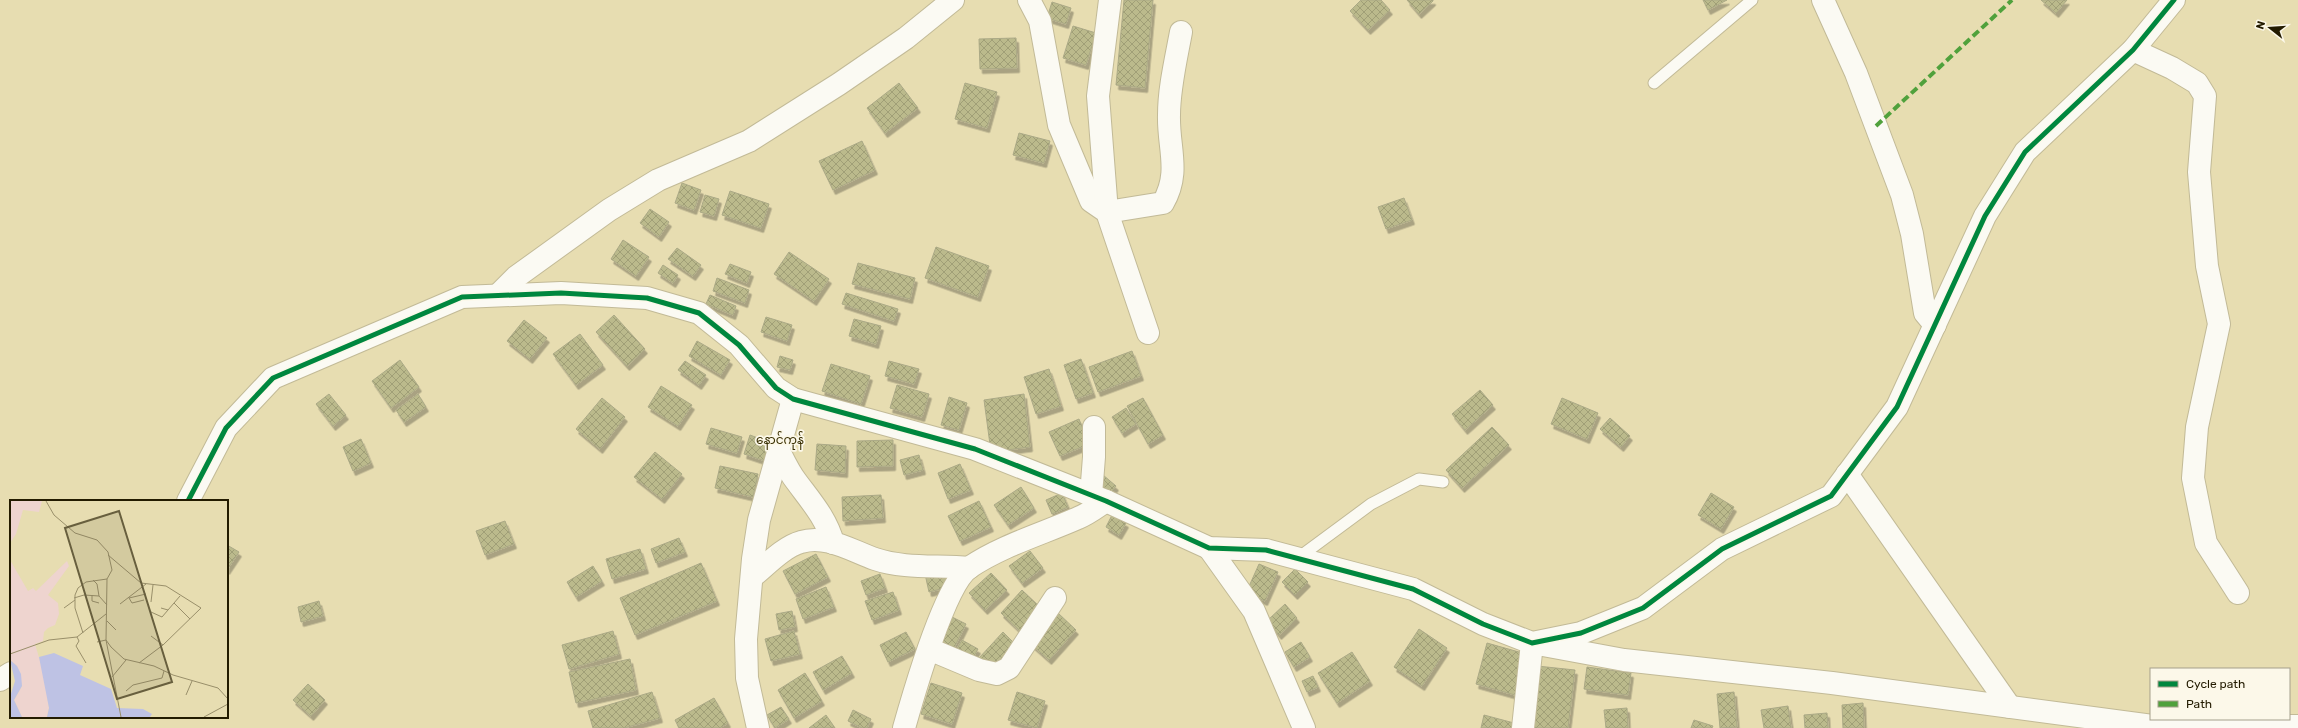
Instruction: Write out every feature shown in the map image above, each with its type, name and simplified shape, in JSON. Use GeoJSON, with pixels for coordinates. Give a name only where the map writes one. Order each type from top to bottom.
{"type":"FeatureCollection","features":[{"type":"Feature","properties":{"kind":"street"},"geometry":{"type":"LineString","coordinates":[[498,295],[516,277],[609,210],[658,180],[749,141],[839,84],[906,38],[953,0]]}},
{"type":"Feature","properties":{"kind":"street"},"geometry":{"type":"LineString","coordinates":[[1029,0],[1040,21],[1059,124],[1091,201],[1107,212],[1163,202],[1171,188],[1173,166],[1169,115],[1181,32]]}},
{"type":"Feature","properties":{"kind":"street"},"geometry":{"type":"LineString","coordinates":[[1110,0],[1098,96],[1107,212],[1148,332]]}},
{"type":"Feature","properties":{"kind":"street"},"geometry":{"type":"LineString","coordinates":[[1823,0],[1856,73],[1902,195],[1912,234],[1925,313],[1935,325]]}},
{"type":"Feature","properties":{"kind":"street"},"geometry":{"type":"LineString","coordinates":[[1532,643],[1581,633],[1643,608],[1722,549],[1831,496],[1897,407],[1985,216],[2025,152],[2133,50],[2174,0]]}},
{"type":"Feature","properties":{"kind":"street"},"geometry":{"type":"LineString","coordinates":[[2133,50],[2172,68],[2197,83],[2205,96],[2199,172],[2207,266],[2219,324],[2196,427],[2193,478],[2206,543],[2238,593]]}},
{"type":"Feature","properties":{"kind":"street"},"geometry":{"type":"LineString","coordinates":[[189,500],[226,428],[273,378],[462,297],[561,293],[647,298],[699,313],[739,345],[776,388],[793,399],[975,449],[1099,498],[1209,548],[1266,550],[1413,589],[1483,624],[1532,643],[1624,660],[1832,683],[2160,727],[2298,726]]}},
{"type":"Feature","properties":{"kind":"street"},"geometry":{"type":"LineString","coordinates":[[758,728],[747,678],[746,639],[752,577],[759,520],[793,399]]}},
{"type":"Feature","properties":{"kind":"street"},"geometry":{"type":"LineString","coordinates":[[1094,426],[1094,457],[1099,498]]}},
{"type":"Feature","properties":{"kind":"street"},"geometry":{"type":"LineString","coordinates":[[779,451],[794,480],[812,502],[827,527],[833,543]]}},
{"type":"Feature","properties":{"kind":"street"},"geometry":{"type":"LineString","coordinates":[[1847,474],[2010,707]]}},
{"type":"Feature","properties":{"kind":"street"},"geometry":{"type":"LineString","coordinates":[[904,728],[929,649],[955,586],[969,568],[1029,537],[1079,518],[1099,498]]}},
{"type":"Feature","properties":{"kind":"street"},"geometry":{"type":"LineString","coordinates":[[752,577],[791,546],[802,541],[816,540],[833,543],[890,563],[909,566],[969,568]]}},
{"type":"Feature","properties":{"kind":"street"},"geometry":{"type":"LineString","coordinates":[[1209,548],[1254,611],[1304,728]]}},
{"type":"Feature","properties":{"kind":"street"},"geometry":{"type":"LineString","coordinates":[[929,649],[979,670],[997,674],[1009,668],[1055,598]]}},
{"type":"Feature","properties":{"kind":"street"},"geometry":{"type":"LineString","coordinates":[[1523,728],[1532,643]]}},
{"type":"Feature","properties":{"kind":"street"},"geometry":{"type":"LineString","coordinates":[[0,680],[10,674]]}},
{"type":"Feature","properties":{"kind":"lane"},"geometry":{"type":"LineString","coordinates":[[1654,83],[1752,0]]}},
{"type":"Feature","properties":{"kind":"lane"},"geometry":{"type":"LineString","coordinates":[[1297,558],[1371,504],[1419,479],[1443,482]]}},
{"type":"Feature","properties":{"kind":"building"},"geometry":{"type":"Polygon","coordinates":[[[1124,0],[1153,0],[1145,88],[1116,85],[1124,0]]]}},
{"type":"Feature","properties":{"kind":"building"},"geometry":{"type":"Polygon","coordinates":[[[1361,0],[1381,0],[1390,10],[1368,30],[1350,11],[1361,0]]]}},
{"type":"Feature","properties":{"kind":"building"},"geometry":{"type":"Polygon","coordinates":[[[1407,0],[1433,0],[1433,1],[1419,14],[1407,0]]]}},
{"type":"Feature","properties":{"kind":"building"},"geometry":{"type":"Polygon","coordinates":[[[1703,0],[1727,0],[1708,10],[1703,0]]]}},
{"type":"Feature","properties":{"kind":"building"},"geometry":{"type":"Polygon","coordinates":[[[2041,0],[2067,0],[2056,13],[2041,0]]]}},
{"type":"Feature","properties":{"kind":"building"},"geometry":{"type":"Polygon","coordinates":[[[1052,2],[1071,8],[1066,24],[1047,18],[1052,2]]]}},
{"type":"Feature","properties":{"kind":"building"},"geometry":{"type":"Polygon","coordinates":[[[1073,26],[1096,33],[1086,65],[1063,58],[1073,26]]]}},
{"type":"Feature","properties":{"kind":"building"},"geometry":{"type":"Polygon","coordinates":[[[1016,38],[1017,68],[980,69],[979,39],[1016,38]]]}},
{"type":"Feature","properties":{"kind":"building"},"geometry":{"type":"Polygon","coordinates":[[[899,83],[918,108],[885,133],[867,108],[899,83]]]}},
{"type":"Feature","properties":{"kind":"building"},"geometry":{"type":"Polygon","coordinates":[[[965,83],[997,92],[987,128],[955,119],[965,83]]]}},
{"type":"Feature","properties":{"kind":"building"},"geometry":{"type":"Polygon","coordinates":[[[1019,133],[1050,141],[1044,163],[1013,155],[1019,133]]]}},
{"type":"Feature","properties":{"kind":"building"},"geometry":{"type":"Polygon","coordinates":[[[862,141],[875,170],[833,190],[819,161],[862,141]]]}},
{"type":"Feature","properties":{"kind":"building"},"geometry":{"type":"Polygon","coordinates":[[[682,183],[701,190],[694,210],[675,203],[682,183]]]}},
{"type":"Feature","properties":{"kind":"building"},"geometry":{"type":"Polygon","coordinates":[[[730,191],[769,204],[761,228],[722,215],[730,191]]]}},
{"type":"Feature","properties":{"kind":"building"},"geometry":{"type":"Polygon","coordinates":[[[705,195],[719,199],[714,216],[700,212],[705,195]]]}},
{"type":"Feature","properties":{"kind":"building"},"geometry":{"type":"Polygon","coordinates":[[[1404,198],[1412,220],[1386,229],[1378,207],[1404,198]]]}},
{"type":"Feature","properties":{"kind":"building"},"geometry":{"type":"Polygon","coordinates":[[[650,209],[669,222],[659,237],[640,223],[650,209]]]}},
{"type":"Feature","properties":{"kind":"building"},"geometry":{"type":"Polygon","coordinates":[[[623,240],[649,257],[636,276],[611,259],[623,240]]]}},
{"type":"Feature","properties":{"kind":"building"},"geometry":{"type":"Polygon","coordinates":[[[936,247],[989,266],[978,297],[925,278],[936,247]]]}},
{"type":"Feature","properties":{"kind":"building"},"geometry":{"type":"Polygon","coordinates":[[[677,248],[701,265],[693,276],[668,259],[677,248]]]}},
{"type":"Feature","properties":{"kind":"building"},"geometry":{"type":"Polygon","coordinates":[[[789,252],[829,279],[814,301],[774,274],[789,252]]]}},
{"type":"Feature","properties":{"kind":"building"},"geometry":{"type":"Polygon","coordinates":[[[858,263],[915,278],[910,299],[852,284],[858,263]]]}},
{"type":"Feature","properties":{"kind":"building"},"geometry":{"type":"Polygon","coordinates":[[[730,264],[751,272],[747,283],[725,274],[730,264]]]}},
{"type":"Feature","properties":{"kind":"building"},"geometry":{"type":"Polygon","coordinates":[[[663,265],[678,275],[673,283],[658,273],[663,265]]]}},
{"type":"Feature","properties":{"kind":"building"},"geometry":{"type":"Polygon","coordinates":[[[717,278],[749,290],[745,303],[713,291],[717,278]]]}},
{"type":"Feature","properties":{"kind":"building"},"geometry":{"type":"Polygon","coordinates":[[[846,293],[898,309],[894,321],[842,304],[846,293]]]}},
{"type":"Feature","properties":{"kind":"building"},"geometry":{"type":"Polygon","coordinates":[[[710,295],[736,306],[733,315],[706,304],[710,295]]]}},
{"type":"Feature","properties":{"kind":"building"},"geometry":{"type":"Polygon","coordinates":[[[614,315],[645,349],[627,366],[596,332],[614,315]]]}},
{"type":"Feature","properties":{"kind":"building"},"geometry":{"type":"Polygon","coordinates":[[[766,317],[792,325],[787,341],[761,332],[766,317]]]}},
{"type":"Feature","properties":{"kind":"building"},"geometry":{"type":"Polygon","coordinates":[[[854,319],[881,326],[876,344],[849,336],[854,319]]]}},
{"type":"Feature","properties":{"kind":"building"},"geometry":{"type":"Polygon","coordinates":[[[524,320],[547,338],[530,359],[507,341],[524,320]]]}},
{"type":"Feature","properties":{"kind":"building"},"geometry":{"type":"Polygon","coordinates":[[[580,334],[603,365],[576,385],[553,354],[580,334]]]}},
{"type":"Feature","properties":{"kind":"building"},"geometry":{"type":"Polygon","coordinates":[[[697,341],[730,360],[721,375],[689,356],[697,341]]]}},
{"type":"Feature","properties":{"kind":"building"},"geometry":{"type":"Polygon","coordinates":[[[1132,351],[1141,376],[1098,392],[1089,367],[1132,351]]]}},
{"type":"Feature","properties":{"kind":"building"},"geometry":{"type":"Polygon","coordinates":[[[780,356],[793,360],[790,370],[777,367],[780,356]]]}},
{"type":"Feature","properties":{"kind":"building"},"geometry":{"type":"Polygon","coordinates":[[[1081,359],[1093,393],[1076,399],[1064,365],[1081,359]]]}},
{"type":"Feature","properties":{"kind":"building"},"geometry":{"type":"Polygon","coordinates":[[[400,360],[419,387],[391,408],[372,381],[400,360]]]}},
{"type":"Feature","properties":{"kind":"building"},"geometry":{"type":"Polygon","coordinates":[[[685,361],[706,375],[699,385],[678,370],[685,361]]]}},
{"type":"Feature","properties":{"kind":"building"},"geometry":{"type":"Polygon","coordinates":[[[889,361],[919,369],[914,384],[885,376],[889,361]]]}},
{"type":"Feature","properties":{"kind":"building"},"geometry":{"type":"Polygon","coordinates":[[[831,364],[870,376],[861,404],[822,391],[831,364]]]}},
{"type":"Feature","properties":{"kind":"building"},"geometry":{"type":"Polygon","coordinates":[[[1049,369],[1061,406],[1036,414],[1024,377],[1049,369]]]}},
{"type":"Feature","properties":{"kind":"building"},"geometry":{"type":"Polygon","coordinates":[[[897,385],[929,394],[922,417],[890,408],[897,385]]]}},
{"type":"Feature","properties":{"kind":"building"},"geometry":{"type":"Polygon","coordinates":[[[661,386],[692,405],[678,426],[648,407],[661,386]]]}},
{"type":"Feature","properties":{"kind":"building"},"geometry":{"type":"Polygon","coordinates":[[[1480,390],[1493,405],[1465,430],[1452,414],[1480,390]]]}},
{"type":"Feature","properties":{"kind":"building"},"geometry":{"type":"Polygon","coordinates":[[[329,394],[346,415],[333,426],[316,404],[329,394]]]}},
{"type":"Feature","properties":{"kind":"building"},"geometry":{"type":"Polygon","coordinates":[[[418,394],[426,407],[404,422],[396,410],[418,394]]]}},
{"type":"Feature","properties":{"kind":"building"},"geometry":{"type":"Polygon","coordinates":[[[1024,394],[1030,447],[991,452],[984,400],[1024,394]]]}},
{"type":"Feature","properties":{"kind":"building"},"geometry":{"type":"Polygon","coordinates":[[[949,397],[967,403],[959,430],[941,425],[949,397]]]}},
{"type":"Feature","properties":{"kind":"building"},"geometry":{"type":"Polygon","coordinates":[[[602,398],[625,417],[600,449],[576,429],[602,398]]]}},
{"type":"Feature","properties":{"kind":"building"},"geometry":{"type":"Polygon","coordinates":[[[1143,398],[1163,435],[1148,444],[1127,406],[1143,398]]]}},
{"type":"Feature","properties":{"kind":"building"},"geometry":{"type":"Polygon","coordinates":[[[1562,398],[1598,413],[1587,439],[1551,424],[1562,398]]]}},
{"type":"Feature","properties":{"kind":"building"},"geometry":{"type":"Polygon","coordinates":[[[1126,408],[1136,424],[1122,433],[1112,417],[1126,408]]]}},
{"type":"Feature","properties":{"kind":"building"},"geometry":{"type":"Polygon","coordinates":[[[1610,418],[1630,436],[1621,447],[1600,429],[1610,418]]]}},
{"type":"Feature","properties":{"kind":"building"},"geometry":{"type":"Polygon","coordinates":[[[1079,419],[1089,444],[1060,456],[1049,432],[1079,419]]]}},
{"type":"Feature","properties":{"kind":"building"},"geometry":{"type":"Polygon","coordinates":[[[1492,427],[1509,445],[1462,488],[1446,470],[1492,427]]]}},
{"type":"Feature","properties":{"kind":"building"},"geometry":{"type":"Polygon","coordinates":[[[711,428],[742,437],[737,453],[706,444],[711,428]]]}},
{"type":"Feature","properties":{"kind":"building"},"geometry":{"type":"Polygon","coordinates":[[[750,435],[771,443],[765,461],[744,454],[750,435]]]}},
{"type":"Feature","properties":{"kind":"building"},"geometry":{"type":"Polygon","coordinates":[[[361,439],[371,463],[353,471],[343,447],[361,439]]]}},
{"type":"Feature","properties":{"kind":"building"},"geometry":{"type":"Polygon","coordinates":[[[893,440],[893,466],[857,467],[857,441],[893,440]]]}},
{"type":"Feature","properties":{"kind":"building"},"geometry":{"type":"Polygon","coordinates":[[[817,444],[846,446],[845,473],[815,470],[817,444]]]}},
{"type":"Feature","properties":{"kind":"building"},"geometry":{"type":"Polygon","coordinates":[[[655,452],[682,474],[662,499],[634,477],[655,452]]]}},
{"type":"Feature","properties":{"kind":"building"},"geometry":{"type":"Polygon","coordinates":[[[919,455],[923,470],[904,475],[900,460],[919,455]]]}},
{"type":"Feature","properties":{"kind":"building"},"geometry":{"type":"Polygon","coordinates":[[[960,464],[971,490],[948,499],[938,473],[960,464]]]}},
{"type":"Feature","properties":{"kind":"building"},"geometry":{"type":"Polygon","coordinates":[[[720,466],[758,474],[753,497],[715,488],[720,466]]]}},
{"type":"Feature","properties":{"kind":"building"},"geometry":{"type":"Polygon","coordinates":[[[1103,475],[1116,486],[1109,495],[1096,484],[1103,475]]]}},
{"type":"Feature","properties":{"kind":"building"},"geometry":{"type":"Polygon","coordinates":[[[1021,487],[1034,508],[1008,525],[994,505],[1021,487]]]}},
{"type":"Feature","properties":{"kind":"building"},"geometry":{"type":"Polygon","coordinates":[[[1062,493],[1068,507],[1052,514],[1046,500],[1062,493]]]}},
{"type":"Feature","properties":{"kind":"building"},"geometry":{"type":"Polygon","coordinates":[[[1711,493],[1734,507],[1721,529],[1698,515],[1711,493]]]}},
{"type":"Feature","properties":{"kind":"building"},"geometry":{"type":"Polygon","coordinates":[[[881,495],[883,518],[843,521],[842,497],[881,495]]]}},
{"type":"Feature","properties":{"kind":"building"},"geometry":{"type":"Polygon","coordinates":[[[979,501],[991,527],[960,541],[948,516],[979,501]]]}},
{"type":"Feature","properties":{"kind":"building"},"geometry":{"type":"Polygon","coordinates":[[[1112,515],[1126,523],[1119,535],[1106,527],[1112,515]]]}},
{"type":"Feature","properties":{"kind":"building"},"geometry":{"type":"Polygon","coordinates":[[[505,521],[514,544],[485,555],[476,531],[505,521]]]}},
{"type":"Feature","properties":{"kind":"building"},"geometry":{"type":"Polygon","coordinates":[[[679,538],[685,552],[656,563],[651,549],[679,538]]]}},
{"type":"Feature","properties":{"kind":"building"},"geometry":{"type":"Polygon","coordinates":[[[228,546],[239,552],[228,568],[228,546]]]}},
{"type":"Feature","properties":{"kind":"building"},"geometry":{"type":"Polygon","coordinates":[[[640,549],[646,569],[612,579],[606,559],[640,549]]]}},
{"type":"Feature","properties":{"kind":"building"},"geometry":{"type":"Polygon","coordinates":[[[1030,551],[1043,568],[1022,583],[1009,566],[1030,551]]]}},
{"type":"Feature","properties":{"kind":"building"},"geometry":{"type":"Polygon","coordinates":[[[816,554],[828,577],[795,594],[783,571],[816,554]]]}},
{"type":"Feature","properties":{"kind":"building"},"geometry":{"type":"Polygon","coordinates":[[[701,563],[717,601],[635,635],[620,598],[701,563]]]}},
{"type":"Feature","properties":{"kind":"building"},"geometry":{"type":"Polygon","coordinates":[[[1259,564],[1278,572],[1265,601],[1246,593],[1259,564]]]}},
{"type":"Feature","properties":{"kind":"building"},"geometry":{"type":"Polygon","coordinates":[[[593,566],[602,581],[576,597],[567,582],[593,566]]]}},
{"type":"Feature","properties":{"kind":"building"},"geometry":{"type":"Polygon","coordinates":[[[1295,569],[1308,582],[1295,595],[1282,582],[1295,569]]]}},
{"type":"Feature","properties":{"kind":"building"},"geometry":{"type":"Polygon","coordinates":[[[945,570],[949,587],[929,592],[925,574],[945,570]]]}},
{"type":"Feature","properties":{"kind":"building"},"geometry":{"type":"Polygon","coordinates":[[[991,573],[1007,590],[985,610],[969,593],[991,573]]]}},
{"type":"Feature","properties":{"kind":"building"},"geometry":{"type":"Polygon","coordinates":[[[880,574],[885,588],[866,595],[861,581],[880,574]]]}},
{"type":"Feature","properties":{"kind":"building"},"geometry":{"type":"Polygon","coordinates":[[[826,587],[834,607],[803,619],[796,599],[826,587]]]}},
{"type":"Feature","properties":{"kind":"building"},"geometry":{"type":"Polygon","coordinates":[[[1022,590],[1041,608],[1020,631],[1001,613],[1022,590]]]}},
{"type":"Feature","properties":{"kind":"building"},"geometry":{"type":"Polygon","coordinates":[[[893,592],[899,610],[872,620],[865,601],[893,592]]]}},
{"type":"Feature","properties":{"kind":"building"},"geometry":{"type":"Polygon","coordinates":[[[319,601],[323,616],[301,622],[298,607],[319,601]]]}},
{"type":"Feature","properties":{"kind":"building"},"geometry":{"type":"Polygon","coordinates":[[[1285,604],[1297,618],[1279,635],[1267,621],[1285,604]]]}},
{"type":"Feature","properties":{"kind":"building"},"geometry":{"type":"Polygon","coordinates":[[[792,611],[795,627],[779,630],[776,614],[792,611]]]}},
{"type":"Feature","properties":{"kind":"building"},"geometry":{"type":"Polygon","coordinates":[[[1058,613],[1076,630],[1049,660],[1031,644],[1058,613]]]}},
{"type":"Feature","properties":{"kind":"building"},"geometry":{"type":"Polygon","coordinates":[[[952,617],[966,624],[954,648],[940,642],[952,617]]]}},
{"type":"Feature","properties":{"kind":"building"},"geometry":{"type":"Polygon","coordinates":[[[1419,629],[1447,648],[1422,686],[1394,667],[1419,629]]]}},
{"type":"Feature","properties":{"kind":"building"},"geometry":{"type":"Polygon","coordinates":[[[613,631],[619,654],[569,669],[562,645],[613,631]]]}},
{"type":"Feature","properties":{"kind":"building"},"geometry":{"type":"Polygon","coordinates":[[[794,631],[800,654],[771,661],[765,639],[794,631]]]}},
{"type":"Feature","properties":{"kind":"building"},"geometry":{"type":"Polygon","coordinates":[[[906,632],[915,649],[888,662],[880,645],[906,632]]]}},
{"type":"Feature","properties":{"kind":"building"},"geometry":{"type":"Polygon","coordinates":[[[1003,632],[1016,645],[992,670],[979,658],[1003,632]]]}},
{"type":"Feature","properties":{"kind":"building"},"geometry":{"type":"Polygon","coordinates":[[[962,640],[978,649],[970,663],[954,654],[962,640]]]}},
{"type":"Feature","properties":{"kind":"building"},"geometry":{"type":"Polygon","coordinates":[[[1301,642],[1310,657],[1294,667],[1285,652],[1301,642]]]}},
{"type":"Feature","properties":{"kind":"building"},"geometry":{"type":"Polygon","coordinates":[[[1487,643],[1526,654],[1515,695],[1476,684],[1487,643]]]}},
{"type":"Feature","properties":{"kind":"building"},"geometry":{"type":"Polygon","coordinates":[[[1352,652],[1370,681],[1337,703],[1318,673],[1352,652]]]}},
{"type":"Feature","properties":{"kind":"building"},"geometry":{"type":"Polygon","coordinates":[[[842,656],[852,673],[823,690],[813,672],[842,656]]]}},
{"type":"Feature","properties":{"kind":"building"},"geometry":{"type":"Polygon","coordinates":[[[630,659],[636,690],[576,703],[569,672],[630,659]]]}},
{"type":"Feature","properties":{"kind":"building"},"geometry":{"type":"Polygon","coordinates":[[[1537,666],[1575,670],[1568,728],[1530,728],[1537,666]]]}},
{"type":"Feature","properties":{"kind":"building"},"geometry":{"type":"Polygon","coordinates":[[[1587,667],[1631,673],[1628,695],[1584,689],[1587,667]]]}},
{"type":"Feature","properties":{"kind":"building"},"geometry":{"type":"Polygon","coordinates":[[[805,673],[822,701],[794,718],[778,690],[805,673]]]}},
{"type":"Feature","properties":{"kind":"building"},"geometry":{"type":"Polygon","coordinates":[[[1313,676],[1318,687],[1307,692],[1302,681],[1313,676]]]}},
{"type":"Feature","properties":{"kind":"building"},"geometry":{"type":"Polygon","coordinates":[[[931,683],[962,693],[952,724],[921,714],[931,683]]]}},
{"type":"Feature","properties":{"kind":"building"},"geometry":{"type":"Polygon","coordinates":[[[308,684],[325,700],[311,716],[293,700],[308,684]]]}},
{"type":"Feature","properties":{"kind":"building"},"geometry":{"type":"Polygon","coordinates":[[[652,692],[660,718],[624,728],[593,728],[588,711],[652,692]]]}},
{"type":"Feature","properties":{"kind":"building"},"geometry":{"type":"Polygon","coordinates":[[[1017,692],[1045,701],[1037,728],[1008,720],[1017,692]]]}},
{"type":"Feature","properties":{"kind":"building"},"geometry":{"type":"Polygon","coordinates":[[[1734,692],[1737,727],[1720,728],[1717,694],[1734,692]]]}},
{"type":"Feature","properties":{"kind":"building"},"geometry":{"type":"Polygon","coordinates":[[[714,698],[728,723],[720,728],[679,728],[675,720],[714,698]]]}},
{"type":"Feature","properties":{"kind":"building"},"geometry":{"type":"Polygon","coordinates":[[[1863,703],[1864,728],[1843,728],[1842,705],[1863,703]]]}},
{"type":"Feature","properties":{"kind":"building"},"geometry":{"type":"Polygon","coordinates":[[[1788,706],[1791,728],[1764,728],[1761,710],[1788,706]]]}},
{"type":"Feature","properties":{"kind":"building"},"geometry":{"type":"Polygon","coordinates":[[[781,707],[789,719],[775,728],[767,715],[781,707]]]}},
{"type":"Feature","properties":{"kind":"building"},"geometry":{"type":"Polygon","coordinates":[[[1627,708],[1628,728],[1606,728],[1604,710],[1627,708]]]}},
{"type":"Feature","properties":{"kind":"building"},"geometry":{"type":"Polygon","coordinates":[[[853,710],[871,719],[867,728],[862,728],[848,721],[853,710]]]}},
{"type":"Feature","properties":{"kind":"building"},"geometry":{"type":"Polygon","coordinates":[[[1827,713],[1828,728],[1805,728],[1804,715],[1827,713]]]}},
{"type":"Feature","properties":{"kind":"building"},"geometry":{"type":"Polygon","coordinates":[[[826,715],[835,728],[809,728],[826,715]]]}},
{"type":"Feature","properties":{"kind":"building"},"geometry":{"type":"Polygon","coordinates":[[[1484,715],[1514,723],[1513,728],[1481,728],[1484,715]]]}},
{"type":"Feature","properties":{"kind":"building"},"geometry":{"type":"Polygon","coordinates":[[[1694,720],[1713,726],[1712,728],[1691,728],[1694,720]]]}},
{"type":"Feature","properties":{"kind":"marked path"},"geometry":{"type":"LineString","coordinates":[[1876,126],[2012,0]]}},
{"type":"Feature","properties":{"kind":"cycle path"},"geometry":{"type":"LineString","coordinates":[[189,500],[226,428],[273,378],[462,297],[561,293],[647,298],[699,313],[739,345],[776,388],[793,399],[975,449],[1106,501],[1209,548],[1266,550],[1413,589],[1483,624],[1532,643],[1581,633],[1643,608],[1722,549],[1831,496],[1897,407],[1985,216],[2025,152],[2133,50],[2174,0]]}},
{"type":"Feature","properties":{"kind":"district","name":"နောင်ကုန်"},"geometry":{"type":"Point","coordinates":[780,440]}}]}
